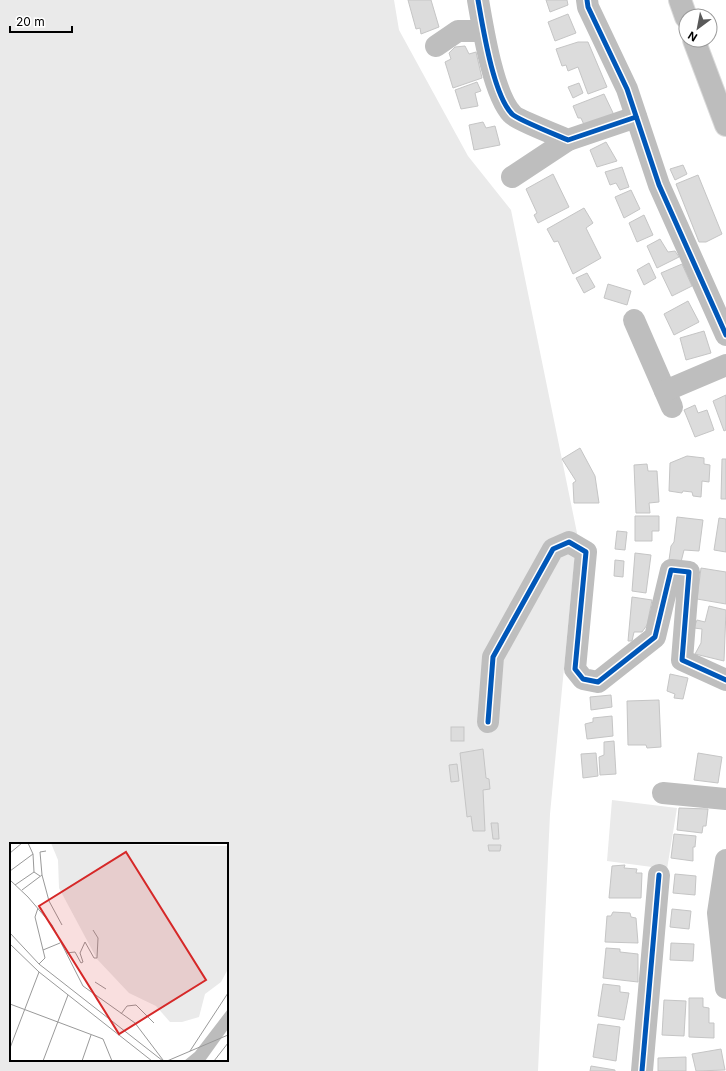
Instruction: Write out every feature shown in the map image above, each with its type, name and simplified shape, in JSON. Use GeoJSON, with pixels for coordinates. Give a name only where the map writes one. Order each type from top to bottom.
{"type":"FeatureCollection","features":[{"type":"Feature","properties":{"kind":"highway"},"geometry":{"type":"LineString","coordinates":[[697,48],[726,125]]}},
{"type":"Feature","properties":{"kind":"street"},"geometry":{"type":"LineString","coordinates":[[478,0],[483,31],[499,90],[512,115],[568,140]]}},
{"type":"Feature","properties":{"kind":"street"},"geometry":{"type":"LineString","coordinates":[[587,0],[588,7],[627,89],[659,185],[726,335]]}},
{"type":"Feature","properties":{"kind":"street"},"geometry":{"type":"LineString","coordinates":[[436,46],[458,31],[483,31]]}},
{"type":"Feature","properties":{"kind":"street"},"geometry":{"type":"LineString","coordinates":[[512,177],[568,140],[636,117]]}},
{"type":"Feature","properties":{"kind":"street"},"geometry":{"type":"LineString","coordinates":[[634,320],[669,399],[726,365]]}},
{"type":"Feature","properties":{"kind":"street"},"geometry":{"type":"LineString","coordinates":[[488,722],[493,657],[553,549],[569,542],[586,552],[575,669],[583,679],[598,682],[655,637],[671,570],[689,572],[682,660],[726,680]]}},
{"type":"Feature","properties":{"kind":"street"},"geometry":{"type":"LineString","coordinates":[[663,793],[726,799]]}},
{"type":"Feature","properties":{"kind":"street"},"geometry":{"type":"LineString","coordinates":[[726,860],[722,914],[726,988]]}},
{"type":"Feature","properties":{"kind":"street"},"geometry":{"type":"LineString","coordinates":[[642,1071],[659,874]]}},
{"type":"Feature","properties":{"kind":"shaded area"},"geometry":{"type":"Polygon","coordinates":[[[0,0],[394,0],[399,30],[468,156],[511,210],[577,533],[550,814],[538,1071],[0,1071],[0,0]]]}},
{"type":"Feature","properties":{"kind":"shaded area"},"geometry":{"type":"Polygon","coordinates":[[[612,800],[677,808],[667,869],[607,861],[612,800]]]}},
{"type":"Feature","properties":{"kind":"building"},"geometry":{"type":"Polygon","coordinates":[[[408,0],[431,0],[439,27],[421,34],[420,28],[416,29],[408,0]]]}},
{"type":"Feature","properties":{"kind":"building"},"geometry":{"type":"Polygon","coordinates":[[[546,0],[567,0],[568,5],[550,12],[546,0]]]}},
{"type":"Feature","properties":{"kind":"building"},"geometry":{"type":"Polygon","coordinates":[[[568,14],[576,33],[555,41],[548,22],[568,14]]]}},
{"type":"Feature","properties":{"kind":"building"},"geometry":{"type":"Polygon","coordinates":[[[578,42],[588,42],[607,87],[588,94],[578,67],[568,71],[566,65],[562,66],[556,49],[578,42]]]}},
{"type":"Feature","properties":{"kind":"building"},"geometry":{"type":"Polygon","coordinates":[[[465,46],[469,54],[476,52],[482,78],[453,88],[445,62],[451,59],[449,53],[455,47],[465,46]]]}},
{"type":"Feature","properties":{"kind":"building"},"geometry":{"type":"Polygon","coordinates":[[[477,82],[481,91],[475,93],[478,106],[461,109],[455,90],[477,82]]]}},
{"type":"Feature","properties":{"kind":"building"},"geometry":{"type":"Polygon","coordinates":[[[579,83],[583,93],[573,98],[568,87],[579,83]]]}},
{"type":"Feature","properties":{"kind":"building"},"geometry":{"type":"Polygon","coordinates":[[[604,94],[614,115],[585,127],[581,118],[578,118],[573,106],[604,94]]]}},
{"type":"Feature","properties":{"kind":"building"},"geometry":{"type":"Polygon","coordinates":[[[483,122],[486,128],[495,126],[500,145],[474,150],[469,125],[483,122]]]}},
{"type":"Feature","properties":{"kind":"building"},"geometry":{"type":"Polygon","coordinates":[[[606,142],[617,161],[597,167],[590,150],[606,142]]]}},
{"type":"Feature","properties":{"kind":"building"},"geometry":{"type":"Polygon","coordinates":[[[683,165],[687,174],[675,180],[670,169],[683,165]]]}},
{"type":"Feature","properties":{"kind":"building"},"geometry":{"type":"Polygon","coordinates":[[[622,167],[629,187],[620,190],[616,183],[610,185],[605,172],[622,167]]]}},
{"type":"Feature","properties":{"kind":"building"},"geometry":{"type":"Polygon","coordinates":[[[553,174],[569,207],[538,223],[534,215],[537,213],[526,189],[553,174]]]}},
{"type":"Feature","properties":{"kind":"building"},"geometry":{"type":"Polygon","coordinates":[[[698,175],[722,234],[706,242],[699,242],[676,184],[698,175]]]}},
{"type":"Feature","properties":{"kind":"building"},"geometry":{"type":"Polygon","coordinates":[[[631,190],[640,209],[624,218],[615,197],[631,190]]]}},
{"type":"Feature","properties":{"kind":"building"},"geometry":{"type":"Polygon","coordinates":[[[584,208],[593,223],[586,228],[601,258],[573,274],[558,241],[554,242],[547,229],[584,208]]]}},
{"type":"Feature","properties":{"kind":"building"},"geometry":{"type":"Polygon","coordinates":[[[644,215],[653,235],[637,242],[629,223],[644,215]]]}},
{"type":"Feature","properties":{"kind":"building"},"geometry":{"type":"Polygon","coordinates":[[[660,239],[668,252],[675,251],[679,257],[657,268],[647,246],[660,239]]]}},
{"type":"Feature","properties":{"kind":"building"},"geometry":{"type":"Polygon","coordinates":[[[649,263],[656,278],[644,285],[637,270],[649,263]]]}},
{"type":"Feature","properties":{"kind":"building"},"geometry":{"type":"Polygon","coordinates":[[[682,264],[692,286],[672,296],[661,273],[682,264]]]}},
{"type":"Feature","properties":{"kind":"building"},"geometry":{"type":"Polygon","coordinates":[[[587,273],[595,287],[584,293],[576,278],[587,273]]]}},
{"type":"Feature","properties":{"kind":"building"},"geometry":{"type":"Polygon","coordinates":[[[608,284],[631,291],[627,305],[604,298],[608,284]]]}},
{"type":"Feature","properties":{"kind":"building"},"geometry":{"type":"Polygon","coordinates":[[[688,301],[699,322],[674,335],[664,314],[688,301]]]}},
{"type":"Feature","properties":{"kind":"building"},"geometry":{"type":"Polygon","coordinates":[[[704,331],[711,353],[686,360],[680,338],[704,331]]]}},
{"type":"Feature","properties":{"kind":"building"},"geometry":{"type":"Polygon","coordinates":[[[726,395],[726,430],[724,431],[713,401],[726,395]]]}},
{"type":"Feature","properties":{"kind":"building"},"geometry":{"type":"Polygon","coordinates":[[[695,405],[698,413],[707,410],[714,430],[695,437],[684,410],[695,405]]]}},
{"type":"Feature","properties":{"kind":"building"},"geometry":{"type":"Polygon","coordinates":[[[580,448],[595,476],[599,503],[574,503],[573,483],[576,481],[562,459],[580,448]]]}},
{"type":"Feature","properties":{"kind":"building"},"geometry":{"type":"Polygon","coordinates":[[[687,456],[704,458],[704,464],[710,465],[709,482],[702,481],[701,497],[693,496],[692,492],[683,491],[682,493],[669,491],[670,463],[687,456]]]}},
{"type":"Feature","properties":{"kind":"building"},"geometry":{"type":"Polygon","coordinates":[[[722,459],[726,459],[726,499],[721,499],[722,459]]]}},
{"type":"Feature","properties":{"kind":"building"},"geometry":{"type":"Polygon","coordinates":[[[647,464],[648,471],[657,471],[659,502],[649,503],[650,513],[636,513],[634,465],[647,464]]]}},
{"type":"Feature","properties":{"kind":"building"},"geometry":{"type":"Polygon","coordinates":[[[635,516],[659,516],[659,531],[652,531],[652,541],[635,541],[635,516]]]}},
{"type":"Feature","properties":{"kind":"building"},"geometry":{"type":"Polygon","coordinates":[[[677,517],[703,520],[699,551],[684,550],[681,562],[669,560],[671,546],[674,542],[677,517]]]}},
{"type":"Feature","properties":{"kind":"building"},"geometry":{"type":"Polygon","coordinates":[[[719,518],[726,519],[726,552],[714,550],[719,518]]]}},
{"type":"Feature","properties":{"kind":"building"},"geometry":{"type":"Polygon","coordinates":[[[617,531],[627,532],[625,550],[615,549],[617,531]]]}},
{"type":"Feature","properties":{"kind":"building"},"geometry":{"type":"Polygon","coordinates":[[[635,553],[651,555],[646,593],[632,591],[635,553]]]}},
{"type":"Feature","properties":{"kind":"building"},"geometry":{"type":"Polygon","coordinates":[[[615,560],[624,561],[623,577],[614,576],[615,560]]]}},
{"type":"Feature","properties":{"kind":"building"},"geometry":{"type":"Polygon","coordinates":[[[701,568],[726,572],[726,604],[697,599],[701,568]]]}},
{"type":"Feature","properties":{"kind":"building"},"geometry":{"type":"Polygon","coordinates":[[[632,597],[652,600],[647,625],[642,632],[634,632],[632,641],[628,641],[632,597]]]}},
{"type":"Feature","properties":{"kind":"building"},"geometry":{"type":"Polygon","coordinates":[[[709,606],[726,610],[724,661],[695,654],[701,643],[702,629],[694,628],[697,620],[705,622],[709,606]]]}},
{"type":"Feature","properties":{"kind":"building"},"geometry":{"type":"Polygon","coordinates":[[[670,674],[688,678],[683,699],[674,698],[675,694],[667,691],[670,674]]]}},
{"type":"Feature","properties":{"kind":"building"},"geometry":{"type":"Polygon","coordinates":[[[611,695],[612,707],[591,710],[590,697],[611,695]]]}},
{"type":"Feature","properties":{"kind":"building"},"geometry":{"type":"Polygon","coordinates":[[[659,700],[661,747],[647,748],[646,745],[628,745],[627,701],[659,700]]]}},
{"type":"Feature","properties":{"kind":"building"},"geometry":{"type":"Polygon","coordinates":[[[612,716],[613,736],[587,739],[585,724],[593,722],[593,718],[612,716]]]}},
{"type":"Feature","properties":{"kind":"building"},"geometry":{"type":"Polygon","coordinates":[[[451,727],[464,727],[464,741],[451,741],[451,727]]]}},
{"type":"Feature","properties":{"kind":"building"},"geometry":{"type":"Polygon","coordinates":[[[614,741],[616,774],[600,775],[599,757],[604,755],[604,742],[614,741]]]}},
{"type":"Feature","properties":{"kind":"building"},"geometry":{"type":"Polygon","coordinates":[[[483,749],[486,778],[489,779],[490,789],[483,790],[485,831],[473,831],[471,816],[467,817],[460,753],[483,749]]]}},
{"type":"Feature","properties":{"kind":"building"},"geometry":{"type":"Polygon","coordinates":[[[596,753],[598,776],[583,778],[581,754],[596,753]]]}},
{"type":"Feature","properties":{"kind":"building"},"geometry":{"type":"Polygon","coordinates":[[[698,753],[722,757],[718,783],[694,780],[698,753]]]}},
{"type":"Feature","properties":{"kind":"building"},"geometry":{"type":"Polygon","coordinates":[[[457,764],[459,781],[451,782],[449,765],[457,764]]]}},
{"type":"Feature","properties":{"kind":"building"},"geometry":{"type":"Polygon","coordinates":[[[679,808],[708,809],[706,826],[703,826],[702,833],[677,830],[679,808]]]}},
{"type":"Feature","properties":{"kind":"building"},"geometry":{"type":"Polygon","coordinates":[[[491,823],[498,823],[499,839],[493,839],[491,823]]]}},
{"type":"Feature","properties":{"kind":"building"},"geometry":{"type":"Polygon","coordinates":[[[674,834],[696,836],[695,847],[693,847],[693,861],[671,858],[674,834]]]}},
{"type":"Feature","properties":{"kind":"building"},"geometry":{"type":"Polygon","coordinates":[[[488,845],[501,845],[500,851],[489,851],[488,845]]]}},
{"type":"Feature","properties":{"kind":"building"},"geometry":{"type":"Polygon","coordinates":[[[625,865],[624,868],[637,869],[636,873],[642,873],[641,898],[609,898],[612,866],[625,865]]]}},
{"type":"Feature","properties":{"kind":"building"},"geometry":{"type":"Polygon","coordinates":[[[675,874],[696,876],[695,895],[673,893],[675,874]]]}},
{"type":"Feature","properties":{"kind":"building"},"geometry":{"type":"Polygon","coordinates":[[[672,909],[691,911],[689,929],[670,927],[672,909]]]}},
{"type":"Feature","properties":{"kind":"building"},"geometry":{"type":"Polygon","coordinates":[[[613,912],[630,913],[631,917],[636,918],[638,943],[605,942],[607,916],[611,916],[613,912]]]}},
{"type":"Feature","properties":{"kind":"building"},"geometry":{"type":"Polygon","coordinates":[[[671,943],[694,944],[693,961],[670,960],[671,943]]]}},
{"type":"Feature","properties":{"kind":"building"},"geometry":{"type":"Polygon","coordinates":[[[606,948],[620,949],[620,952],[638,954],[638,982],[603,978],[606,948]]]}},
{"type":"Feature","properties":{"kind":"building"},"geometry":{"type":"Polygon","coordinates":[[[603,984],[620,986],[620,992],[629,993],[624,1020],[598,1016],[603,984]]]}},
{"type":"Feature","properties":{"kind":"building"},"geometry":{"type":"Polygon","coordinates":[[[689,998],[703,998],[703,1007],[709,1008],[709,1023],[714,1023],[714,1038],[689,1037],[689,998]]]}},
{"type":"Feature","properties":{"kind":"building"},"geometry":{"type":"Polygon","coordinates":[[[664,1000],[686,1001],[684,1036],[662,1035],[664,1000]]]}},
{"type":"Feature","properties":{"kind":"building"},"geometry":{"type":"Polygon","coordinates":[[[598,1024],[620,1027],[616,1061],[593,1057],[598,1024]]]}},
{"type":"Feature","properties":{"kind":"building"},"geometry":{"type":"Polygon","coordinates":[[[721,1049],[725,1070],[696,1071],[692,1054],[721,1049]]]}},
{"type":"Feature","properties":{"kind":"building"},"geometry":{"type":"Polygon","coordinates":[[[686,1057],[686,1071],[658,1071],[658,1058],[686,1057]]]}},
{"type":"Feature","properties":{"kind":"building"},"geometry":{"type":"Polygon","coordinates":[[[591,1066],[615,1070],[615,1071],[590,1071],[591,1066]]]}},
{"type":"Feature","properties":{"kind":"cycle path"},"geometry":{"type":"LineString","coordinates":[[478,0],[494,77],[505,105],[512,114],[568,140],[636,117]]}},
{"type":"Feature","properties":{"kind":"cycle path"},"geometry":{"type":"LineString","coordinates":[[587,0],[588,7],[627,89],[659,185],[726,335]]}},
{"type":"Feature","properties":{"kind":"cycle path"},"geometry":{"type":"LineString","coordinates":[[488,722],[493,657],[553,549],[569,542],[586,552],[575,669],[583,679],[598,682],[655,637],[671,570],[689,572],[682,660],[726,680]]}},
{"type":"Feature","properties":{"kind":"cycle path"},"geometry":{"type":"LineString","coordinates":[[642,1071],[659,875]]}}]}
